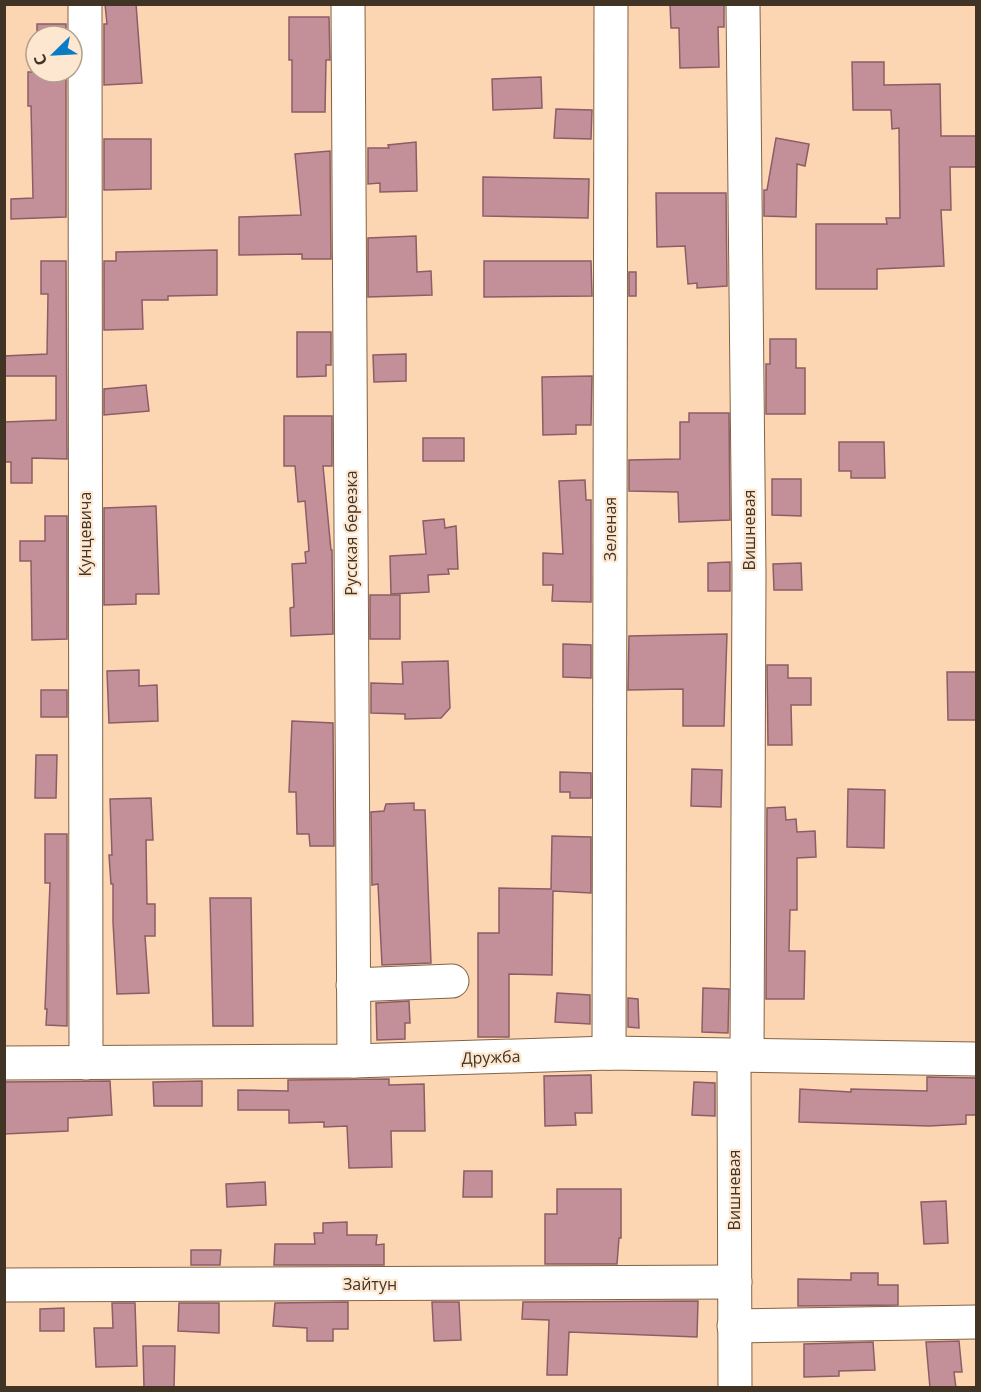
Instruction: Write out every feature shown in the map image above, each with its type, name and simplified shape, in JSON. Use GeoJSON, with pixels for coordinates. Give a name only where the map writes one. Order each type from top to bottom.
{"type":"FeatureCollection","features":[{"type":"Feature","properties":{"kind":"street","name":"Кунцевича"},"geometry":{"type":"LineString","coordinates":[[85,4],[86,1063]]}},
{"type":"Feature","properties":{"kind":"street","name":"Русская березка"},"geometry":{"type":"LineString","coordinates":[[348,4],[354,1061]]}},
{"type":"Feature","properties":{"kind":"street","name":"Зеленая"},"geometry":{"type":"LineString","coordinates":[[609,1053],[611,4]]}},
{"type":"Feature","properties":{"kind":"street","name":"Вишневая"},"geometry":{"type":"LineString","coordinates":[[735,1388],[734,1326],[749,574],[743,4]]}},
{"type":"Feature","properties":{"kind":"street"},"geometry":{"type":"LineString","coordinates":[[353,985],[452,981]]}},
{"type":"Feature","properties":{"kind":"street","name":"Дружба"},"geometry":{"type":"LineString","coordinates":[[4,1063],[354,1061],[609,1053],[976,1059]]}},
{"type":"Feature","properties":{"kind":"street","name":"Зайтун"},"geometry":{"type":"LineString","coordinates":[[4,1285],[735,1282]]}},
{"type":"Feature","properties":{"kind":"street"},"geometry":{"type":"LineString","coordinates":[[734,1326],[976,1322]]}},
{"type":"Feature","properties":{"kind":"building"},"geometry":{"type":"Polygon","coordinates":[[[105,4],[136,4],[142,83],[104,85],[104,24],[107,24],[105,4]]]}},
{"type":"Feature","properties":{"kind":"building"},"geometry":{"type":"Polygon","coordinates":[[[670,4],[724,4],[724,27],[718,27],[719,67],[680,68],[679,28],[671,28],[670,4]]]}},
{"type":"Feature","properties":{"kind":"building"},"geometry":{"type":"Polygon","coordinates":[[[289,17],[329,17],[330,60],[326,60],[325,112],[292,112],[289,17]]]}},
{"type":"Feature","properties":{"kind":"building"},"geometry":{"type":"Polygon","coordinates":[[[852,62],[884,62],[884,85],[940,84],[941,136],[976,136],[976,167],[950,167],[951,210],[941,210],[944,266],[877,269],[877,289],[816,289],[816,224],[887,224],[886,218],[900,218],[899,128],[892,129],[891,110],[853,110],[852,62]]]}},
{"type":"Feature","properties":{"kind":"building"},"geometry":{"type":"Polygon","coordinates":[[[541,77],[542,108],[493,110],[492,79],[541,77]]]}},
{"type":"Feature","properties":{"kind":"building"},"geometry":{"type":"Polygon","coordinates":[[[28,84],[66,84],[66,217],[11,219],[11,199],[33,198],[31,106],[28,106],[28,84]]]}},
{"type":"Feature","properties":{"kind":"building"},"geometry":{"type":"Polygon","coordinates":[[[556,109],[592,110],[591,139],[554,138],[556,109]]]}},
{"type":"Feature","properties":{"kind":"building"},"geometry":{"type":"Polygon","coordinates":[[[776,138],[809,144],[805,166],[797,164],[796,217],[764,216],[764,190],[767,190],[776,138]]]}},
{"type":"Feature","properties":{"kind":"building"},"geometry":{"type":"Polygon","coordinates":[[[104,139],[151,139],[151,189],[104,190],[104,139]]]}},
{"type":"Feature","properties":{"kind":"building"},"geometry":{"type":"Polygon","coordinates":[[[416,142],[417,191],[380,192],[380,183],[368,184],[368,148],[389,148],[388,145],[416,142]]]}},
{"type":"Feature","properties":{"kind":"building"},"geometry":{"type":"Polygon","coordinates":[[[330,151],[331,259],[302,259],[302,254],[239,255],[239,217],[301,215],[295,154],[330,151]]]}},
{"type":"Feature","properties":{"kind":"building"},"geometry":{"type":"Polygon","coordinates":[[[483,177],[589,179],[588,218],[483,216],[483,177]]]}},
{"type":"Feature","properties":{"kind":"building"},"geometry":{"type":"Polygon","coordinates":[[[656,193],[726,193],[727,286],[697,288],[697,283],[688,284],[685,246],[657,247],[656,193]]]}},
{"type":"Feature","properties":{"kind":"building"},"geometry":{"type":"Polygon","coordinates":[[[416,236],[417,272],[431,271],[432,295],[368,297],[368,238],[416,236]]]}},
{"type":"Feature","properties":{"kind":"building"},"geometry":{"type":"Polygon","coordinates":[[[217,250],[217,295],[168,296],[168,300],[142,300],[143,329],[104,330],[104,261],[116,261],[116,252],[217,250]]]}},
{"type":"Feature","properties":{"kind":"building"},"geometry":{"type":"Polygon","coordinates":[[[41,261],[66,261],[67,459],[32,458],[32,483],[11,483],[11,462],[4,462],[4,422],[56,420],[56,376],[4,376],[4,356],[47,354],[48,294],[41,294],[41,261]]]}},
{"type":"Feature","properties":{"kind":"building"},"geometry":{"type":"Polygon","coordinates":[[[484,261],[591,261],[592,296],[484,297],[484,261]]]}},
{"type":"Feature","properties":{"kind":"building"},"geometry":{"type":"Polygon","coordinates":[[[629,272],[636,272],[636,296],[629,296],[629,272]]]}},
{"type":"Feature","properties":{"kind":"building"},"geometry":{"type":"Polygon","coordinates":[[[297,332],[331,332],[331,365],[326,365],[326,376],[297,377],[297,332]]]}},
{"type":"Feature","properties":{"kind":"building"},"geometry":{"type":"Polygon","coordinates":[[[770,339],[796,339],[796,368],[805,368],[805,414],[766,414],[766,364],[770,364],[770,339]]]}},
{"type":"Feature","properties":{"kind":"building"},"geometry":{"type":"Polygon","coordinates":[[[406,354],[406,381],[374,382],[373,355],[406,354]]]}},
{"type":"Feature","properties":{"kind":"building"},"geometry":{"type":"Polygon","coordinates":[[[592,376],[591,425],[576,425],[576,434],[543,435],[542,377],[592,376]]]}},
{"type":"Feature","properties":{"kind":"building"},"geometry":{"type":"Polygon","coordinates":[[[146,385],[149,411],[104,415],[104,389],[146,385]]]}},
{"type":"Feature","properties":{"kind":"building"},"geometry":{"type":"Polygon","coordinates":[[[689,413],[729,413],[730,520],[679,522],[678,492],[629,491],[629,460],[680,459],[680,422],[689,422],[689,413]]]}},
{"type":"Feature","properties":{"kind":"building"},"geometry":{"type":"Polygon","coordinates":[[[284,416],[332,416],[332,466],[323,466],[332,550],[333,634],[291,636],[290,608],[294,607],[292,564],[306,563],[305,552],[309,551],[305,501],[298,502],[295,466],[284,466],[284,416]]]}},
{"type":"Feature","properties":{"kind":"building"},"geometry":{"type":"Polygon","coordinates":[[[423,438],[464,438],[464,461],[423,461],[423,438]]]}},
{"type":"Feature","properties":{"kind":"building"},"geometry":{"type":"Polygon","coordinates":[[[839,442],[884,442],[885,478],[851,478],[851,471],[839,471],[839,442]]]}},
{"type":"Feature","properties":{"kind":"building"},"geometry":{"type":"Polygon","coordinates":[[[772,479],[801,479],[801,516],[772,515],[772,479]]]}},
{"type":"Feature","properties":{"kind":"building"},"geometry":{"type":"Polygon","coordinates":[[[585,480],[586,500],[591,500],[591,602],[552,601],[553,585],[543,585],[543,553],[563,554],[559,481],[585,480]]]}},
{"type":"Feature","properties":{"kind":"building"},"geometry":{"type":"Polygon","coordinates":[[[156,506],[159,594],[136,594],[136,604],[104,605],[104,508],[156,506]]]}},
{"type":"Feature","properties":{"kind":"building"},"geometry":{"type":"Polygon","coordinates":[[[45,516],[67,516],[67,639],[32,640],[31,561],[20,561],[20,541],[45,541],[45,516]]]}},
{"type":"Feature","properties":{"kind":"building"},"geometry":{"type":"Polygon","coordinates":[[[444,519],[445,528],[456,526],[458,569],[448,569],[449,574],[428,575],[429,592],[391,594],[390,556],[426,554],[423,521],[444,519]]]}},
{"type":"Feature","properties":{"kind":"building"},"geometry":{"type":"Polygon","coordinates":[[[730,562],[730,591],[708,591],[708,563],[730,562]]]}},
{"type":"Feature","properties":{"kind":"building"},"geometry":{"type":"Polygon","coordinates":[[[801,563],[802,590],[774,590],[773,564],[801,563]]]}},
{"type":"Feature","properties":{"kind":"building"},"geometry":{"type":"Polygon","coordinates":[[[370,595],[400,595],[400,639],[370,639],[370,595]]]}},
{"type":"Feature","properties":{"kind":"building"},"geometry":{"type":"Polygon","coordinates":[[[727,634],[724,726],[683,726],[683,689],[628,690],[629,636],[727,634]]]}},
{"type":"Feature","properties":{"kind":"building"},"geometry":{"type":"Polygon","coordinates":[[[563,644],[591,645],[591,678],[563,677],[563,644]]]}},
{"type":"Feature","properties":{"kind":"building"},"geometry":{"type":"Polygon","coordinates":[[[448,661],[450,708],[441,718],[405,719],[405,714],[371,713],[371,683],[403,684],[402,662],[448,661]]]}},
{"type":"Feature","properties":{"kind":"building"},"geometry":{"type":"Polygon","coordinates":[[[767,665],[788,665],[788,678],[811,678],[811,705],[791,705],[792,745],[768,745],[767,665]]]}},
{"type":"Feature","properties":{"kind":"building"},"geometry":{"type":"Polygon","coordinates":[[[139,670],[139,686],[157,685],[158,721],[109,723],[107,671],[139,670]]]}},
{"type":"Feature","properties":{"kind":"building"},"geometry":{"type":"Polygon","coordinates":[[[947,672],[976,672],[976,720],[948,720],[947,672]]]}},
{"type":"Feature","properties":{"kind":"building"},"geometry":{"type":"Polygon","coordinates":[[[41,690],[67,690],[67,717],[41,717],[41,690]]]}},
{"type":"Feature","properties":{"kind":"building"},"geometry":{"type":"Polygon","coordinates":[[[292,721],[333,723],[334,846],[310,846],[309,834],[297,834],[296,792],[289,792],[292,721]]]}},
{"type":"Feature","properties":{"kind":"building"},"geometry":{"type":"Polygon","coordinates":[[[36,755],[57,755],[56,798],[35,798],[36,755]]]}},
{"type":"Feature","properties":{"kind":"building"},"geometry":{"type":"Polygon","coordinates":[[[692,769],[722,770],[721,807],[691,806],[692,769]]]}},
{"type":"Feature","properties":{"kind":"building"},"geometry":{"type":"Polygon","coordinates":[[[560,772],[591,773],[591,798],[570,798],[570,792],[560,792],[560,772]]]}},
{"type":"Feature","properties":{"kind":"building"},"geometry":{"type":"Polygon","coordinates":[[[848,789],[885,790],[884,848],[847,847],[848,789]]]}},
{"type":"Feature","properties":{"kind":"building"},"geometry":{"type":"Polygon","coordinates":[[[151,798],[153,840],[146,840],[147,904],[155,904],[155,936],[145,936],[149,993],[117,994],[113,884],[111,884],[109,855],[112,855],[110,799],[151,798]]]}},
{"type":"Feature","properties":{"kind":"building"},"geometry":{"type":"Polygon","coordinates":[[[414,803],[414,810],[425,810],[431,963],[382,965],[378,884],[372,885],[371,812],[384,811],[386,804],[414,803]]]}},
{"type":"Feature","properties":{"kind":"building"},"geometry":{"type":"Polygon","coordinates":[[[785,807],[786,820],[796,819],[797,832],[815,831],[816,857],[797,858],[797,910],[790,910],[789,951],[805,951],[804,999],[766,999],[767,808],[785,807]]]}},
{"type":"Feature","properties":{"kind":"building"},"geometry":{"type":"Polygon","coordinates":[[[45,834],[67,834],[67,1026],[46,1025],[50,883],[45,883],[45,834]]]}},
{"type":"Feature","properties":{"kind":"building"},"geometry":{"type":"Polygon","coordinates":[[[552,836],[591,837],[591,893],[553,891],[552,975],[509,974],[509,1037],[478,1037],[478,933],[499,933],[499,888],[551,889],[552,836]]]}},
{"type":"Feature","properties":{"kind":"building"},"geometry":{"type":"Polygon","coordinates":[[[210,898],[251,898],[253,1026],[213,1026],[210,898]]]}},
{"type":"Feature","properties":{"kind":"building"},"geometry":{"type":"Polygon","coordinates":[[[703,988],[729,989],[728,1033],[702,1032],[703,988]]]}},
{"type":"Feature","properties":{"kind":"building"},"geometry":{"type":"Polygon","coordinates":[[[557,993],[590,995],[590,1024],[555,1022],[557,993]]]}},
{"type":"Feature","properties":{"kind":"building"},"geometry":{"type":"Polygon","coordinates":[[[628,998],[638,999],[639,1028],[628,1027],[628,998]]]}},
{"type":"Feature","properties":{"kind":"building"},"geometry":{"type":"Polygon","coordinates":[[[409,1001],[410,1023],[405,1023],[405,1039],[377,1040],[376,1003],[409,1001]]]}},
{"type":"Feature","properties":{"kind":"building"},"geometry":{"type":"Polygon","coordinates":[[[591,1075],[592,1113],[575,1113],[576,1125],[545,1126],[544,1076],[591,1075]]]}},
{"type":"Feature","properties":{"kind":"building"},"geometry":{"type":"Polygon","coordinates":[[[927,1077],[976,1078],[976,1115],[966,1115],[966,1124],[929,1126],[799,1122],[800,1089],[851,1092],[851,1089],[927,1091],[927,1077]]]}},
{"type":"Feature","properties":{"kind":"building"},"geometry":{"type":"Polygon","coordinates":[[[389,1079],[389,1085],[424,1084],[425,1131],[391,1131],[392,1167],[349,1168],[347,1126],[324,1127],[324,1122],[289,1123],[289,1110],[238,1110],[238,1090],[288,1091],[288,1080],[389,1079]]]}},
{"type":"Feature","properties":{"kind":"building"},"geometry":{"type":"Polygon","coordinates":[[[110,1081],[112,1115],[68,1118],[68,1131],[4,1134],[4,1082],[110,1081]]]}},
{"type":"Feature","properties":{"kind":"building"},"geometry":{"type":"Polygon","coordinates":[[[202,1081],[202,1106],[154,1106],[153,1082],[202,1081]]]}},
{"type":"Feature","properties":{"kind":"building"},"geometry":{"type":"Polygon","coordinates":[[[694,1082],[715,1083],[715,1116],[692,1115],[694,1082]]]}},
{"type":"Feature","properties":{"kind":"building"},"geometry":{"type":"Polygon","coordinates":[[[464,1171],[492,1171],[492,1197],[463,1197],[464,1171]]]}},
{"type":"Feature","properties":{"kind":"building"},"geometry":{"type":"Polygon","coordinates":[[[265,1182],[266,1205],[227,1207],[226,1184],[265,1182]]]}},
{"type":"Feature","properties":{"kind":"building"},"geometry":{"type":"Polygon","coordinates":[[[557,1189],[621,1189],[621,1238],[619,1238],[617,1264],[545,1264],[545,1214],[557,1214],[557,1189]]]}},
{"type":"Feature","properties":{"kind":"building"},"geometry":{"type":"Polygon","coordinates":[[[946,1201],[948,1243],[924,1244],[921,1202],[946,1201]]]}},
{"type":"Feature","properties":{"kind":"building"},"geometry":{"type":"Polygon","coordinates":[[[347,1222],[347,1235],[377,1235],[376,1245],[384,1244],[384,1265],[274,1265],[275,1244],[315,1244],[314,1233],[323,1233],[323,1223],[347,1222]]]}},
{"type":"Feature","properties":{"kind":"building"},"geometry":{"type":"Polygon","coordinates":[[[191,1250],[221,1250],[220,1265],[191,1265],[191,1250]]]}},
{"type":"Feature","properties":{"kind":"building"},"geometry":{"type":"Polygon","coordinates":[[[851,1273],[878,1273],[878,1285],[898,1285],[898,1305],[798,1306],[798,1279],[851,1280],[851,1273]]]}},
{"type":"Feature","properties":{"kind":"building"},"geometry":{"type":"Polygon","coordinates":[[[698,1301],[697,1337],[569,1332],[567,1375],[547,1375],[549,1320],[522,1319],[523,1302],[698,1301]]]}},
{"type":"Feature","properties":{"kind":"building"},"geometry":{"type":"Polygon","coordinates":[[[348,1302],[348,1329],[333,1329],[333,1341],[307,1341],[307,1328],[273,1326],[275,1303],[348,1302]]]}},
{"type":"Feature","properties":{"kind":"building"},"geometry":{"type":"Polygon","coordinates":[[[432,1302],[459,1302],[461,1340],[434,1341],[432,1302]]]}},
{"type":"Feature","properties":{"kind":"building"},"geometry":{"type":"Polygon","coordinates":[[[112,1303],[135,1303],[137,1366],[96,1367],[94,1328],[113,1328],[112,1303]]]}},
{"type":"Feature","properties":{"kind":"building"},"geometry":{"type":"Polygon","coordinates":[[[179,1303],[219,1303],[219,1333],[178,1331],[179,1303]]]}},
{"type":"Feature","properties":{"kind":"building"},"geometry":{"type":"Polygon","coordinates":[[[64,1308],[64,1331],[40,1331],[40,1309],[64,1308]]]}},
{"type":"Feature","properties":{"kind":"building"},"geometry":{"type":"Polygon","coordinates":[[[959,1341],[962,1372],[954,1372],[956,1388],[930,1388],[926,1342],[959,1341]]]}},
{"type":"Feature","properties":{"kind":"building"},"geometry":{"type":"Polygon","coordinates":[[[873,1342],[875,1370],[839,1371],[839,1376],[804,1377],[804,1344],[873,1342]]]}},
{"type":"Feature","properties":{"kind":"building"},"geometry":{"type":"Polygon","coordinates":[[[143,1346],[175,1346],[174,1388],[144,1388],[143,1346]]]}}]}
